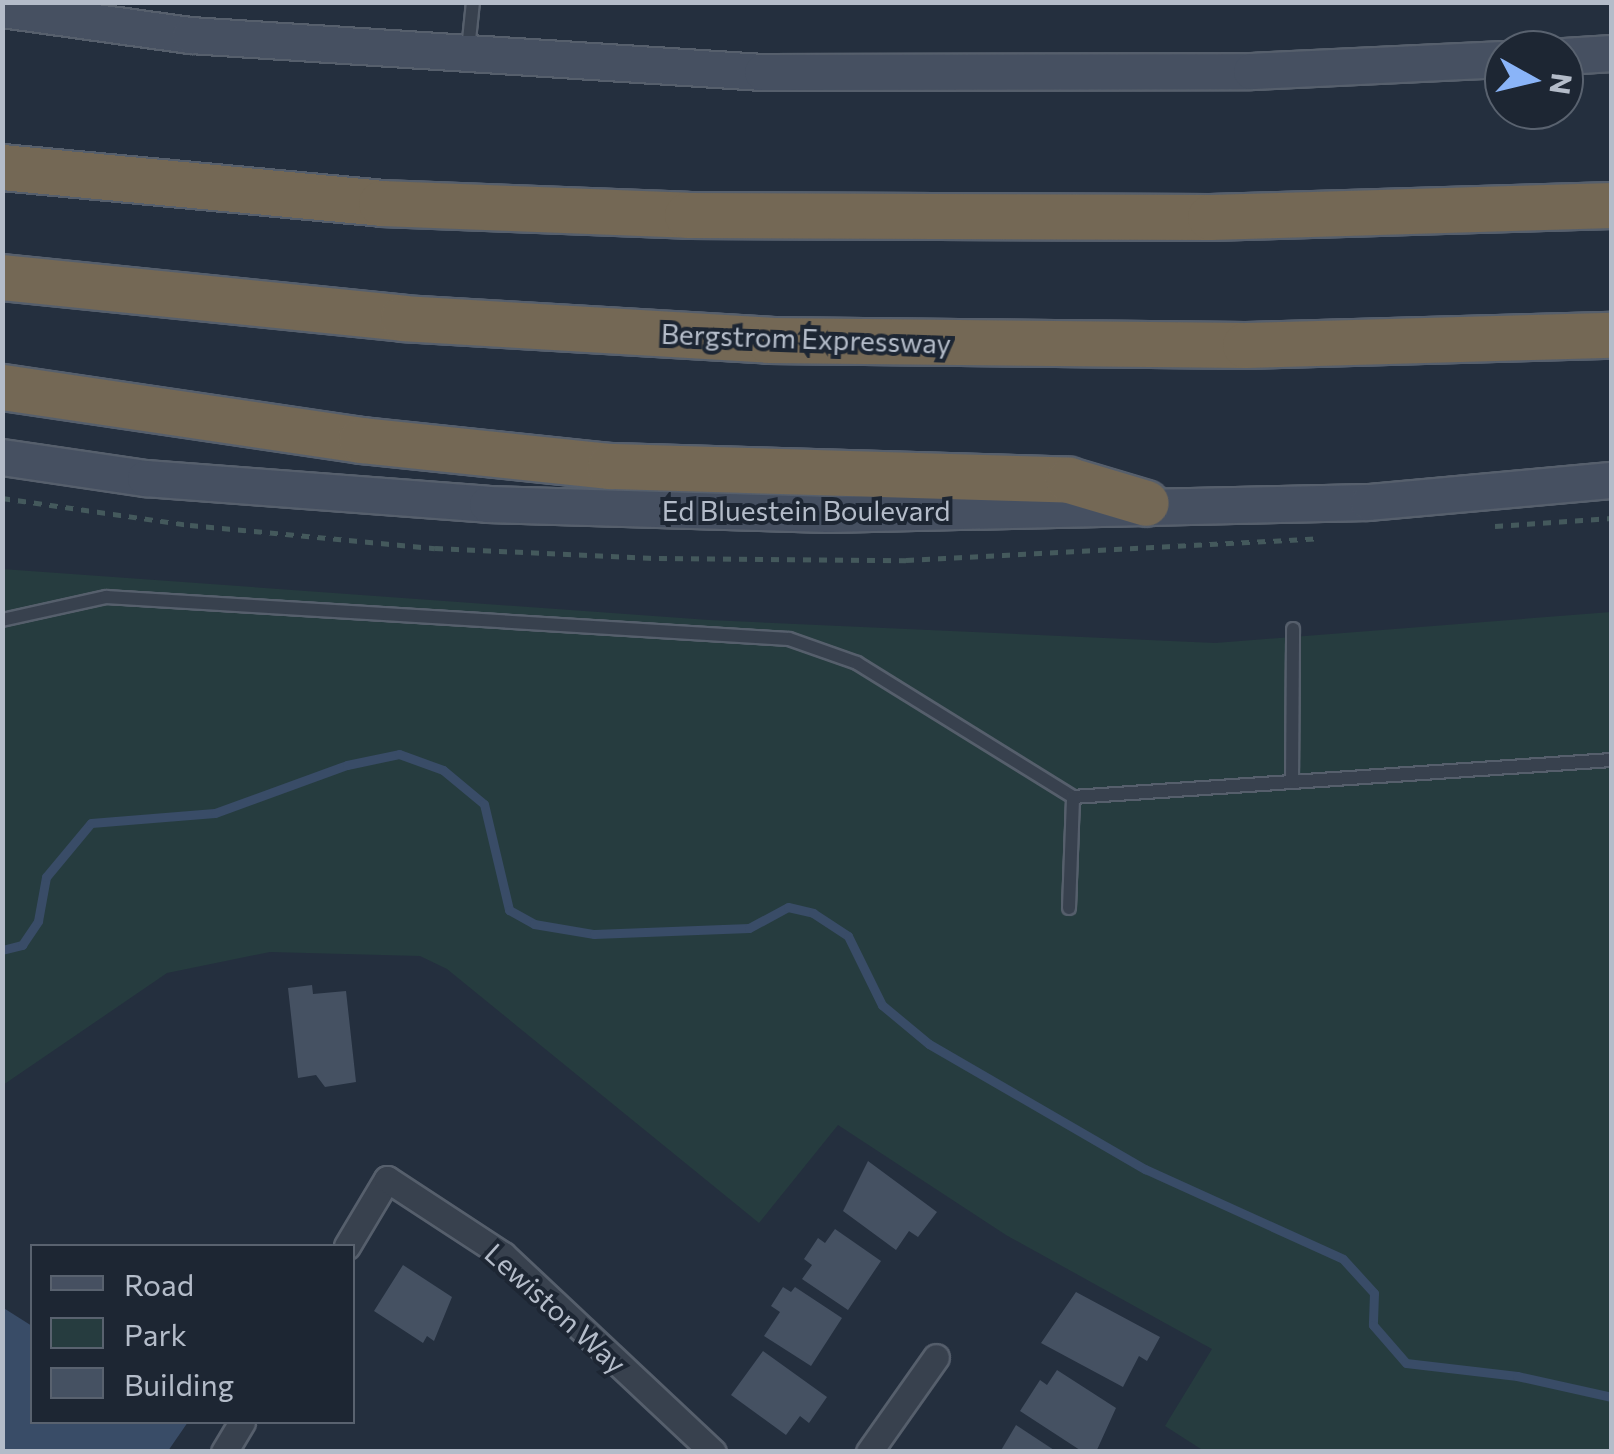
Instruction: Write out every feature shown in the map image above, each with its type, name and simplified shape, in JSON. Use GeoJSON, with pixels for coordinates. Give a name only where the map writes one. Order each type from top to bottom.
{"type":"FeatureCollection","features":[{"type":"Feature","properties":{"kind":"highway"},"geometry":{"type":"LineString","coordinates":[[2,167],[381,203],[687,215],[1210,217],[1612,205]]}},
{"type":"Feature","properties":{"kind":"highway","name":"Bergstrom Expressway"},"geometry":{"type":"LineString","coordinates":[[2,277],[403,318],[768,340],[1245,345],[1612,335]]}},
{"type":"Feature","properties":{"kind":"highway"},"geometry":{"type":"LineString","coordinates":[[2,387],[361,440],[534,458],[764,474],[1069,480],[1146,503]]}},
{"type":"Feature","properties":{"kind":"main road"},"geometry":{"type":"LineString","coordinates":[[2,8],[190,35],[468,58],[762,72],[1012,74],[1484,60]]}},
{"type":"Feature","properties":{"kind":"main road"},"geometry":{"type":"LineString","coordinates":[[1584,55],[1612,53]]}},
{"type":"Feature","properties":{"kind":"main road","name":"Ed Bluestein Boulevard"},"geometry":{"type":"LineString","coordinates":[[2,457],[144,478],[646,510],[828,514],[1146,503],[1368,502],[1612,480]]}},
{"type":"Feature","properties":{"kind":"street","name":"Lewiston Way"},"geometry":{"type":"LineString","coordinates":[[348,1244],[387,1179],[504,1255],[714,1452]]}},
{"type":"Feature","properties":{"kind":"street"},"geometry":{"type":"LineString","coordinates":[[869,1452],[936,1357]]}},
{"type":"Feature","properties":{"kind":"street"},"geometry":{"type":"LineString","coordinates":[[224,1452],[241,1424]]}},
{"type":"Feature","properties":{"kind":"lane"},"geometry":{"type":"LineString","coordinates":[[468,58],[473,2]]}},
{"type":"Feature","properties":{"kind":"lane"},"geometry":{"type":"LineString","coordinates":[[2,620],[106,597],[789,638],[856,663],[1073,797],[1612,760]]}},
{"type":"Feature","properties":{"kind":"lane"},"geometry":{"type":"LineString","coordinates":[[1292,782],[1293,629]]}},
{"type":"Feature","properties":{"kind":"lane"},"geometry":{"type":"LineString","coordinates":[[1069,908],[1073,797]]}},
{"type":"Feature","properties":{"kind":"green space"},"geometry":{"type":"Polygon","coordinates":[[[2,569],[709,620],[1215,643],[1611,612],[1611,1451],[1204,1451],[1165,1426],[1212,1349],[1006,1235],[838,1125],[759,1223],[447,969],[420,956],[270,952],[167,973],[3,1085],[2,569]]]}},
{"type":"Feature","properties":{"kind":"water"},"geometry":{"type":"Polygon","coordinates":[[[2,1307],[30,1325],[30,1424],[187,1424],[168,1451],[3,1451],[2,1307]]]}},
{"type":"Feature","properties":{"kind":"building"},"geometry":{"type":"Polygon","coordinates":[[[312,985],[313,994],[346,991],[356,1082],[325,1087],[316,1075],[298,1078],[288,988],[312,985]]]}},
{"type":"Feature","properties":{"kind":"building"},"geometry":{"type":"Polygon","coordinates":[[[868,1161],[937,1212],[918,1237],[909,1231],[896,1250],[843,1211],[868,1161]]]}},
{"type":"Feature","properties":{"kind":"building"},"geometry":{"type":"Polygon","coordinates":[[[835,1229],[881,1261],[848,1310],[802,1279],[812,1265],[804,1259],[818,1238],[825,1243],[835,1229]]]}},
{"type":"Feature","properties":{"kind":"building"},"geometry":{"type":"Polygon","coordinates":[[[403,1265],[452,1297],[434,1341],[427,1336],[423,1343],[374,1311],[403,1265]]]}},
{"type":"Feature","properties":{"kind":"building"},"geometry":{"type":"Polygon","coordinates":[[[783,1287],[791,1292],[795,1287],[842,1318],[811,1366],[764,1336],[780,1312],[771,1306],[783,1287]]]}},
{"type":"Feature","properties":{"kind":"building"},"geometry":{"type":"Polygon","coordinates":[[[1076,1292],[1160,1337],[1147,1361],[1139,1356],[1123,1387],[1041,1343],[1076,1292]]]}},
{"type":"Feature","properties":{"kind":"building"},"geometry":{"type":"Polygon","coordinates":[[[763,1351],[827,1397],[809,1423],[800,1416],[786,1435],[731,1395],[763,1351]]]}},
{"type":"Feature","properties":{"kind":"building"},"geometry":{"type":"Polygon","coordinates":[[[1057,1370],[1116,1408],[1096,1452],[1083,1452],[1020,1411],[1040,1380],[1047,1385],[1057,1370]]]}},
{"type":"Feature","properties":{"kind":"building"},"geometry":{"type":"Polygon","coordinates":[[[1016,1425],[1057,1452],[1000,1452],[1016,1425]]]}},
{"type":"Feature","properties":{"kind":"waterway"},"geometry":{"type":"LineString","coordinates":[[2,950],[22,945],[38,921],[46,877],[91,823],[215,813],[347,765],[399,754],[443,770],[484,804],[509,910],[534,924],[594,934],[749,928],[788,907],[813,913],[848,936],[882,1005],[929,1044],[1145,1169],[1343,1259],[1374,1293],[1373,1325],[1406,1363],[1517,1376],[1612,1397]]}}]}
